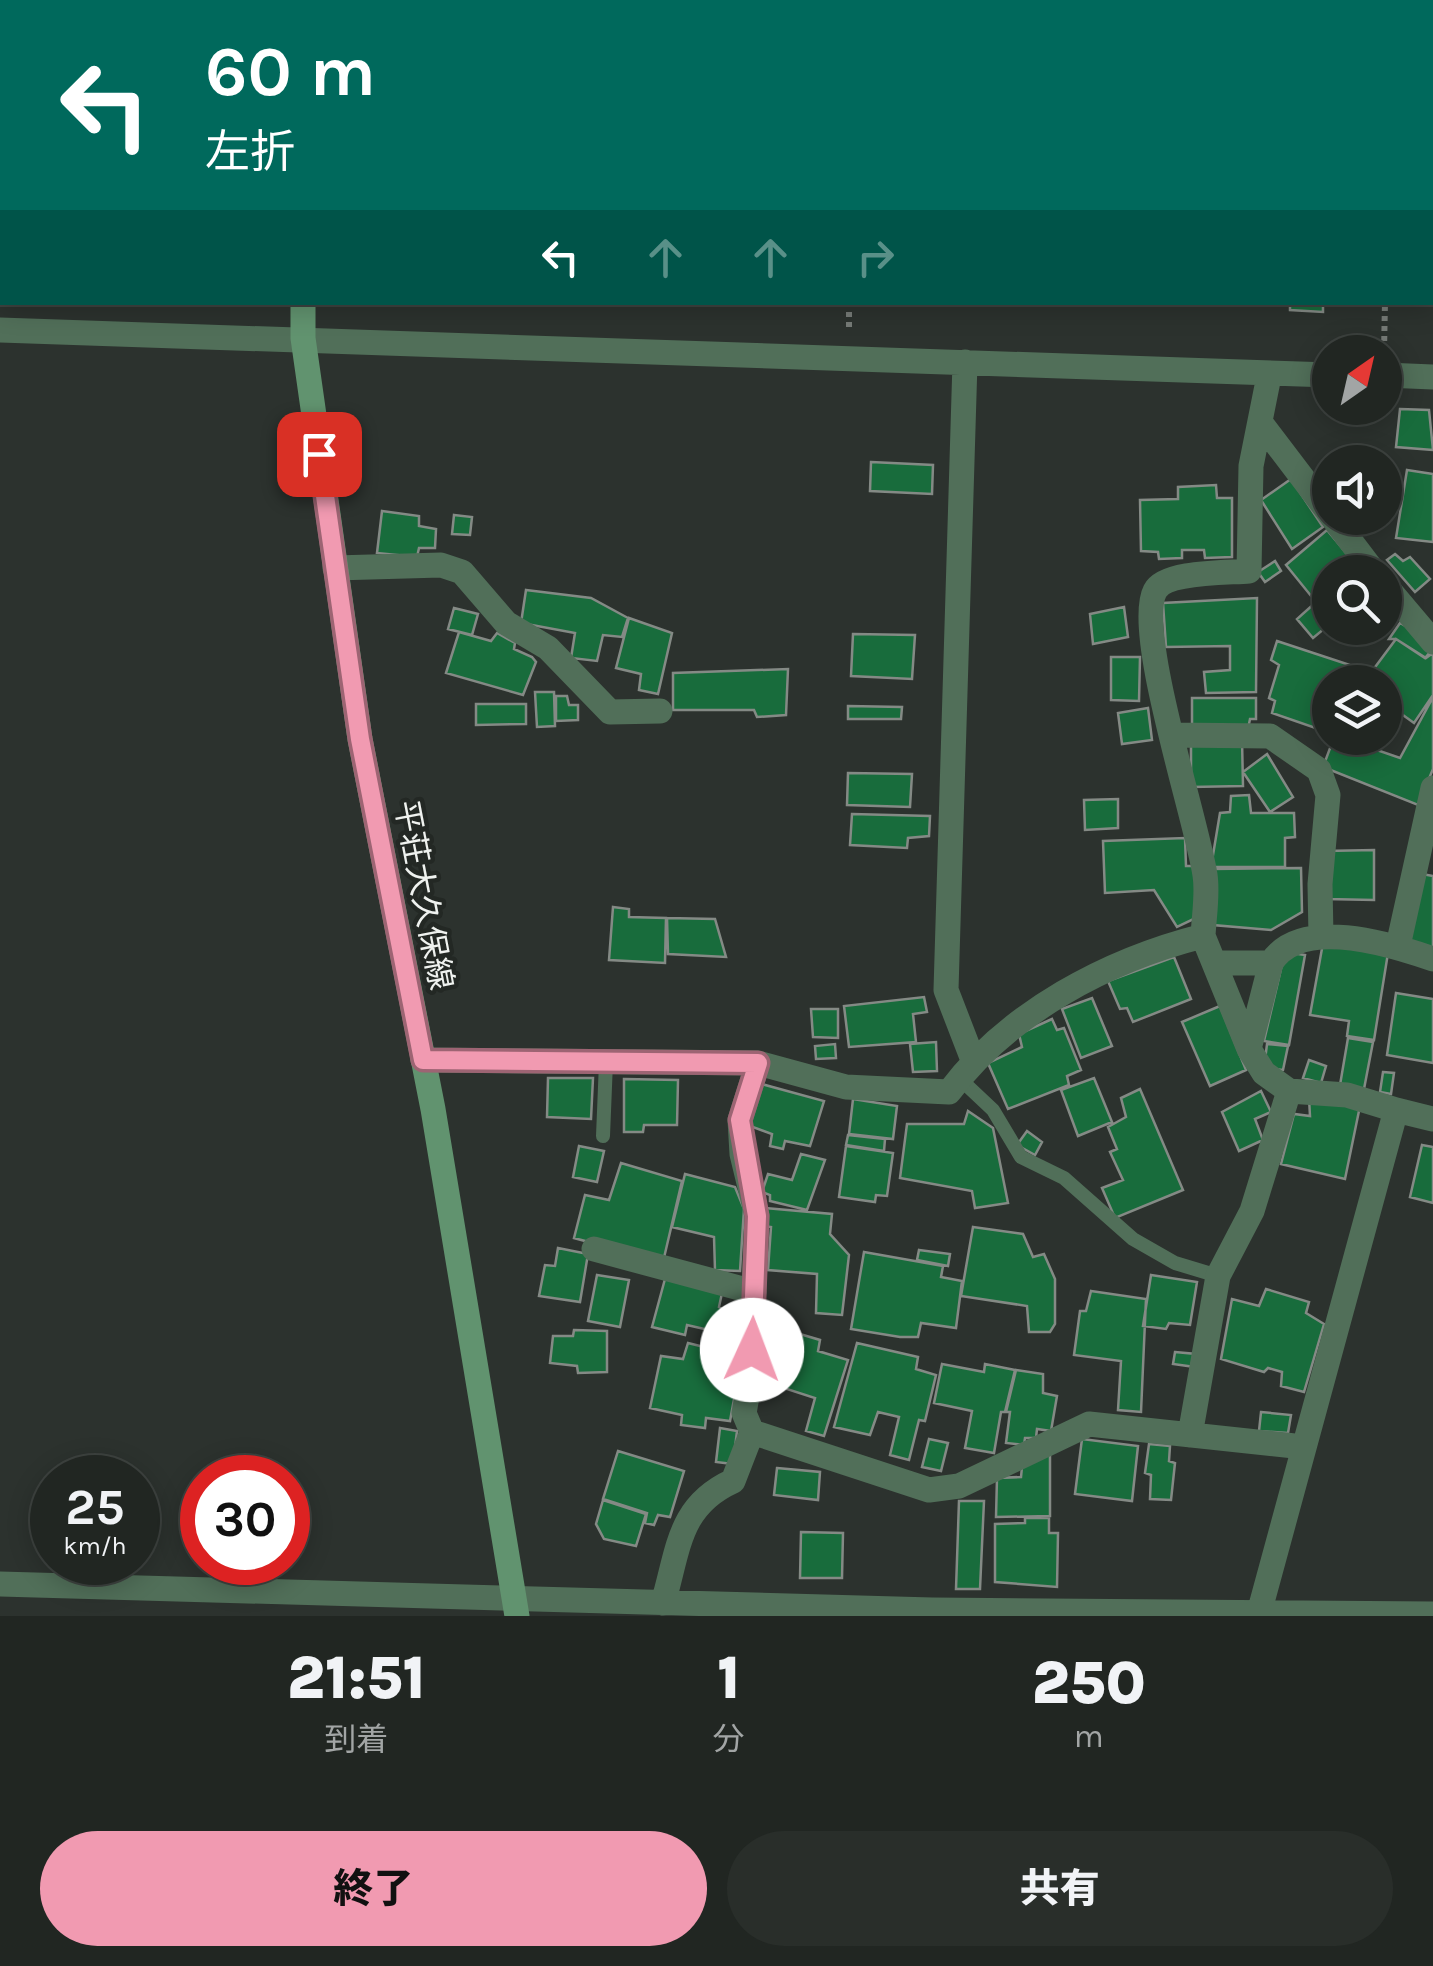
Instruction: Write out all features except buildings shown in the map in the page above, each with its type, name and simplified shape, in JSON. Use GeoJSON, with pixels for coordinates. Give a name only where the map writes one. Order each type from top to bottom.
{"type":"FeatureCollection","features":[{"type":"Feature","properties":{"kind":"main road","name":"平荘大久保線"},"geometry":{"type":"LineString","coordinates":[[302,305],[303,338],[360,739],[423,1060],[515,1607]]}},
{"type":"Feature","properties":{"kind":"street"},"geometry":{"type":"LineString","coordinates":[[0,330],[1312,376]]}},
{"type":"Feature","properties":{"kind":"street"},"geometry":{"type":"LineString","coordinates":[[965,362],[946,990],[966,1068]]}},
{"type":"Feature","properties":{"kind":"street"},"geometry":{"type":"LineString","coordinates":[[1269,376],[1252,466],[1248,572],[1168,578],[1155,590],[1151,613],[1171,735],[1206,877],[1204,936],[1249,1049],[1264,1073],[1289,1091],[1347,1095],[1433,1119]]}},
{"type":"Feature","properties":{"kind":"street"},"geometry":{"type":"LineString","coordinates":[[1402,376],[1433,377]]}},
{"type":"Feature","properties":{"kind":"street"},"geometry":{"type":"LineString","coordinates":[[1260,422],[1361,555]]}},
{"type":"Feature","properties":{"kind":"street"},"geometry":{"type":"LineString","coordinates":[[336,568],[441,566],[462,572],[506,623],[548,648],[610,712],[660,711]]}},
{"type":"Feature","properties":{"kind":"street"},"geometry":{"type":"LineString","coordinates":[[1402,605],[1433,642]]}},
{"type":"Feature","properties":{"kind":"street"},"geometry":{"type":"LineString","coordinates":[[1171,735],[1270,736],[1319,770],[1328,796],[1320,884],[1321,937]]}},
{"type":"Feature","properties":{"kind":"street"},"geometry":{"type":"LineString","coordinates":[[1398,946],[1433,788]]}},
{"type":"Feature","properties":{"kind":"street"},"geometry":{"type":"LineString","coordinates":[[423,1060],[758,1063],[846,1087],[948,1092],[966,1068],[1063,992],[1154,948],[1204,936]]}},
{"type":"Feature","properties":{"kind":"street"},"geometry":{"type":"LineString","coordinates":[[1249,1049],[1272,964],[1280,950],[1295,940],[1321,937],[1398,946],[1433,959]]}},
{"type":"Feature","properties":{"kind":"street"},"geometry":{"type":"LineString","coordinates":[[1216,963],[1272,964]]}},
{"type":"Feature","properties":{"kind":"street"},"geometry":{"type":"LineString","coordinates":[[664,1603],[686,1522],[701,1498],[733,1481],[752,1432],[744,1413],[750,1380],[757,1216],[740,1120],[758,1063]]}},
{"type":"Feature","properties":{"kind":"street"},"geometry":{"type":"LineString","coordinates":[[1190,1435],[1218,1276],[1252,1211],[1289,1091]]}},
{"type":"Feature","properties":{"kind":"street"},"geometry":{"type":"LineString","coordinates":[[1260,1613],[1396,1110]]}},
{"type":"Feature","properties":{"kind":"street"},"geometry":{"type":"LineString","coordinates":[[594,1249],[754,1292]]}},
{"type":"Feature","properties":{"kind":"street"},"geometry":{"type":"LineString","coordinates":[[752,1432],[928,1490],[959,1486],[1089,1424],[1304,1448]]}},
{"type":"Feature","properties":{"kind":"street"},"geometry":{"type":"LineString","coordinates":[[0,1584],[515,1607],[664,1603],[1433,1614]]}},
{"type":"Feature","properties":{"kind":"lane"},"geometry":{"type":"LineString","coordinates":[[602,1136],[606,1062]]}},
{"type":"Feature","properties":{"kind":"lane"},"geometry":{"type":"LineString","coordinates":[[966,1068],[1021,1157],[1064,1178],[1132,1240],[1175,1262],[1218,1276]]}},
{"type":"Feature","properties":{"kind":"path"},"geometry":{"type":"LineString","coordinates":[[1384,335],[1385,305]]}},
{"type":"Feature","properties":{"kind":"route"},"geometry":{"type":"LineString","coordinates":[[319,454],[360,739],[423,1060],[758,1063],[740,1120],[742,1154],[757,1216],[752,1350]]}}]}
